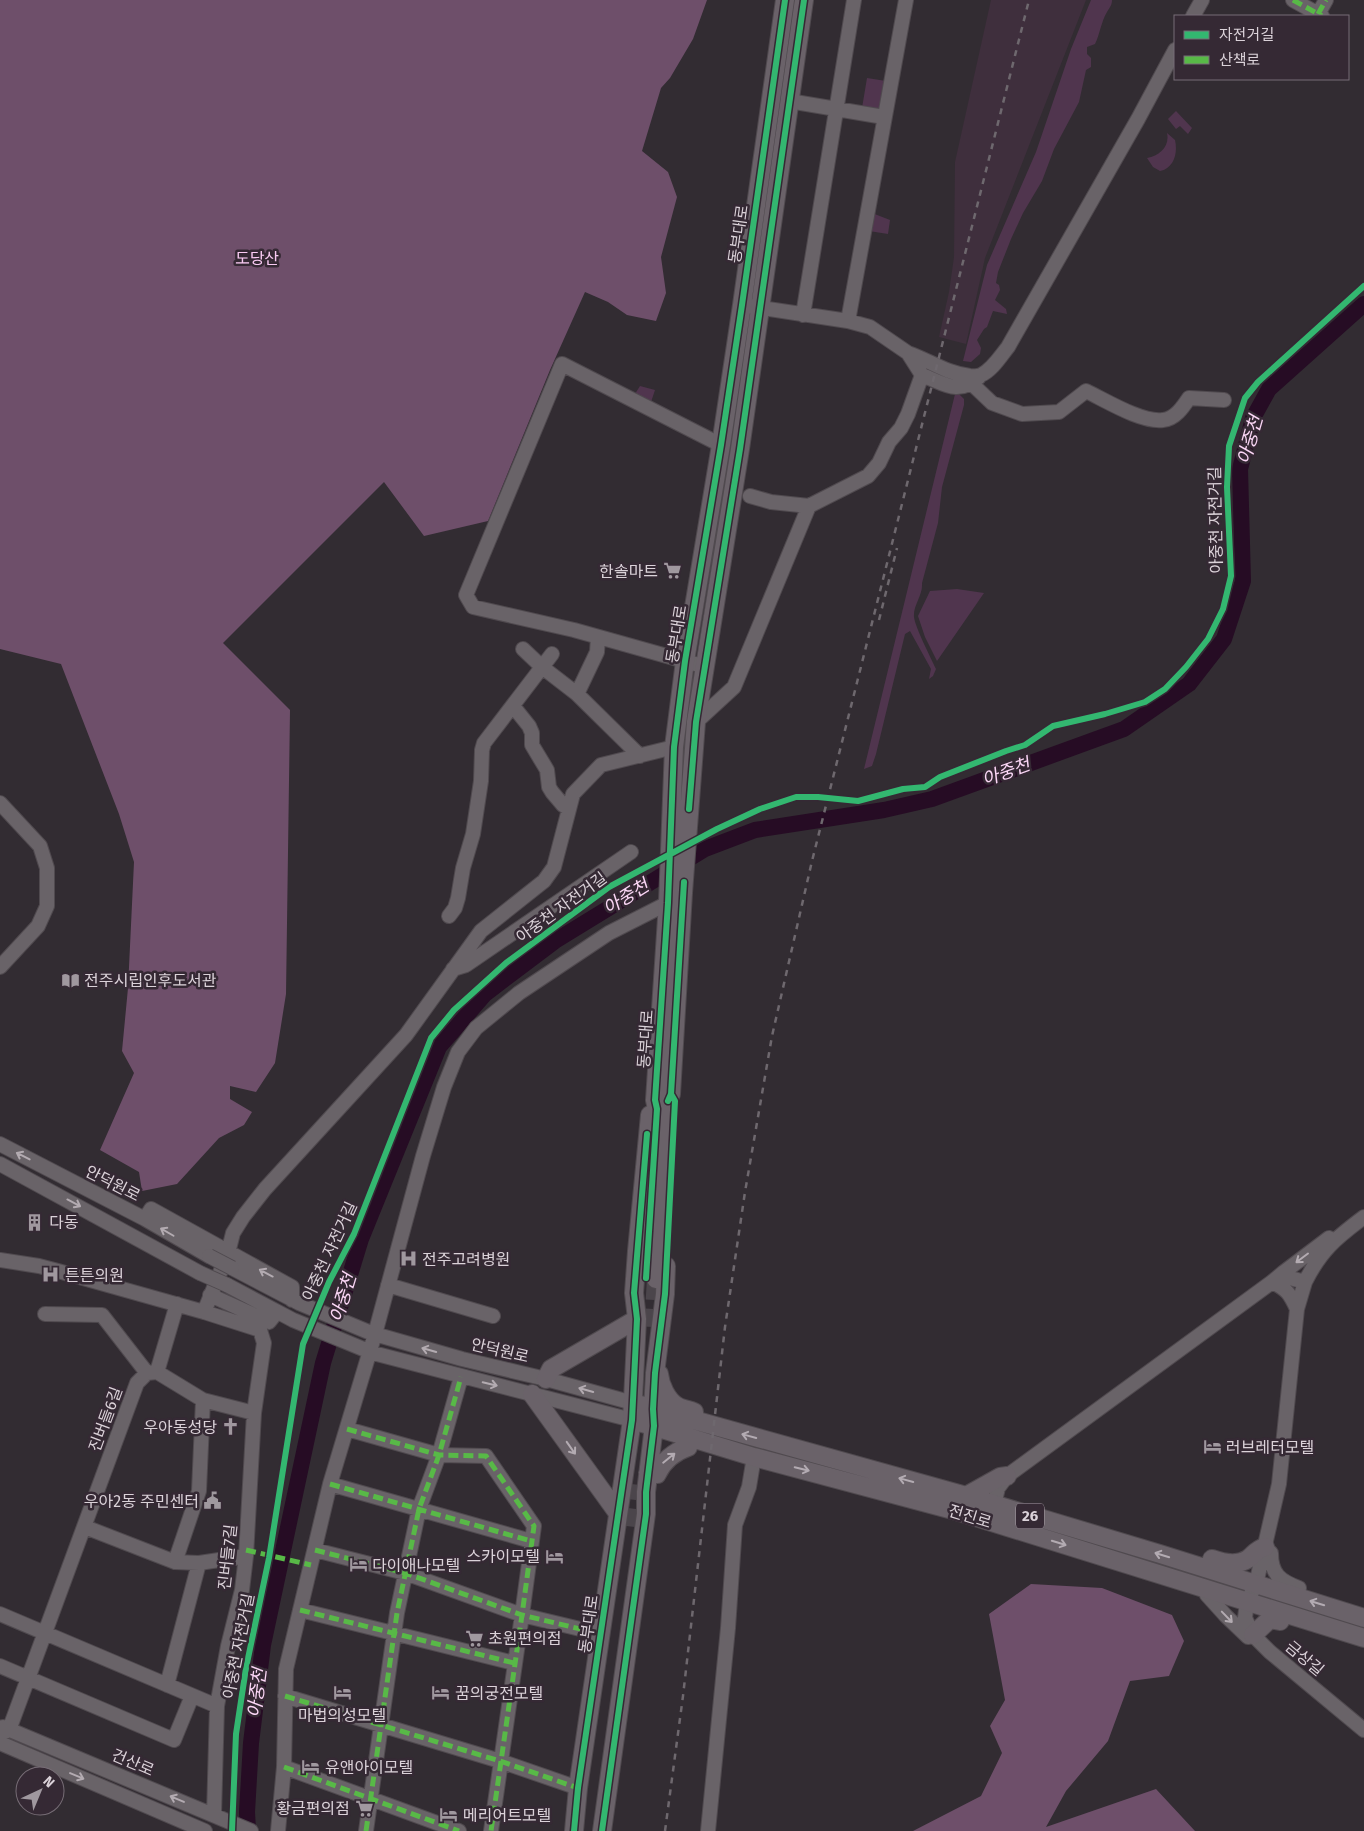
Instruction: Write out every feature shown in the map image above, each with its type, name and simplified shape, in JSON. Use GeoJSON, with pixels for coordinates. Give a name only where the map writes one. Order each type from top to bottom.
{"type":"FeatureCollection","features":[{"type":"Feature","properties":{"kind":"main road","name":"동부대로"},"geometry":{"type":"LineString","coordinates":[[656,1284],[675,1101],[671,1094],[696,722],[738,458],[751,307],[785,0]]}},
{"type":"Feature","properties":{"kind":"main road","name":"동부대로"},"geometry":{"type":"LineString","coordinates":[[656,1284],[657,1109],[654,1100],[668,898],[674,747],[685,660],[722,445],[751,307],[789,101],[804,0]]}},
{"type":"Feature","properties":{"kind":"main road","name":"동부대로"},"geometry":{"type":"LineString","coordinates":[[595,1831],[631,1519],[632,1412],[637,1319],[634,1293],[650,1106],[654,1100]]}},
{"type":"Feature","properties":{"kind":"main road"},"geometry":{"type":"LineString","coordinates":[[634,1293],[648,1301],[660,1298],[656,1284]]}},
{"type":"Feature","properties":{"kind":"main road"},"geometry":{"type":"LineString","coordinates":[[602,1831],[631,1519],[648,1473],[654,1418],[656,1284]]}},
{"type":"Feature","properties":{"kind":"main road"},"geometry":{"type":"LineString","coordinates":[[546,1379],[550,1369],[637,1319]]}},
{"type":"Feature","properties":{"kind":"main road","name":"26"},"geometry":{"type":"LineString","coordinates":[[655,1373],[659,1374],[666,1394],[676,1406],[694,1412],[693,1421]]}},
{"type":"Feature","properties":{"kind":"main road"},"geometry":{"type":"LineString","coordinates":[[532,1394],[631,1519]]}},
{"type":"Feature","properties":{"kind":"main road","name":"전진로"},"geometry":{"type":"LineString","coordinates":[[632,1412],[654,1418],[693,1421],[966,1496],[1364,1618]]}},
{"type":"Feature","properties":{"kind":"main road","name":"전진로"},"geometry":{"type":"LineString","coordinates":[[654,1418],[690,1439],[933,1505],[1364,1638]]}},
{"type":"Feature","properties":{"kind":"main road"},"geometry":{"type":"LineString","coordinates":[[648,1473],[657,1474],[661,1464],[678,1451],[688,1447],[690,1439]]}},
{"type":"Feature","properties":{"kind":"main road"},"geometry":{"type":"LineString","coordinates":[[966,1496],[1000,1477],[1007,1476]]}},
{"type":"Feature","properties":{"kind":"main road","name":"동부대로"},"geometry":{"type":"LineString","coordinates":[[574,1831],[578,1788],[601,1634],[631,1519]]}},
{"type":"Feature","properties":{"kind":"main road","name":"동부대로"},"geometry":{"type":"LineString","coordinates":[[582,1831],[631,1519]]}},
{"type":"Feature","properties":{"kind":"main road"},"geometry":{"type":"LineString","coordinates":[[1209,1569],[1212,1560],[1227,1564],[1244,1560],[1256,1550],[1265,1547]]}},
{"type":"Feature","properties":{"kind":"main road"},"geometry":{"type":"LineString","coordinates":[[1253,1635],[1270,1619],[1280,1621],[1284,1614]]}},
{"type":"Feature","properties":{"kind":"street"},"geometry":{"type":"LineString","coordinates":[[803,315],[854,0]]}},
{"type":"Feature","properties":{"kind":"street"},"geometry":{"type":"LineString","coordinates":[[848,321],[906,0]]}},
{"type":"Feature","properties":{"kind":"street"},"geometry":{"type":"LineString","coordinates":[[1194,15],[1202,0]]}},
{"type":"Feature","properties":{"kind":"street"},"geometry":{"type":"LineString","coordinates":[[1293,0],[1320,15],[1326,0]]}},
{"type":"Feature","properties":{"kind":"street"},"geometry":{"type":"LineString","coordinates":[[908,353],[922,375],[949,386],[961,388],[990,369],[1008,348],[1174,52]]}},
{"type":"Feature","properties":{"kind":"street"},"geometry":{"type":"LineString","coordinates":[[789,101],[884,117]]}},
{"type":"Feature","properties":{"kind":"street"},"geometry":{"type":"LineString","coordinates":[[751,307],[848,321],[870,327],[908,353],[922,358],[938,368],[975,380],[992,403],[1022,414],[1059,412],[1086,390],[1137,416],[1164,420],[1180,412],[1189,398],[1224,400]]}},
{"type":"Feature","properties":{"kind":"street"},"geometry":{"type":"LineString","coordinates":[[706,667],[598,637],[473,607],[466,595],[562,364],[722,445]]}},
{"type":"Feature","properties":{"kind":"street"},"geometry":{"type":"LineString","coordinates":[[750,496],[771,502],[809,506],[868,476],[879,463],[890,442],[901,428],[922,375]]}},
{"type":"Feature","properties":{"kind":"street"},"geometry":{"type":"LineString","coordinates":[[696,722],[734,687],[809,506]]}},
{"type":"Feature","properties":{"kind":"street"},"geometry":{"type":"LineString","coordinates":[[577,694],[596,652],[598,637]]}},
{"type":"Feature","properties":{"kind":"street"},"geometry":{"type":"LineString","coordinates":[[523,649],[542,667],[577,694],[640,756]]}},
{"type":"Feature","properties":{"kind":"street"},"geometry":{"type":"LineString","coordinates":[[449,916],[455,908],[458,898],[463,868],[473,834],[481,781],[484,743],[552,654]]}},
{"type":"Feature","properties":{"kind":"street"},"geometry":{"type":"LineString","coordinates":[[513,706],[529,726],[532,733],[532,745],[547,770],[549,787],[563,805],[569,809]]}},
{"type":"Feature","properties":{"kind":"street"},"geometry":{"type":"LineString","coordinates":[[0,1260],[39,1266],[204,1312],[228,1253],[233,1233],[265,1189],[406,1035],[481,931],[544,882],[554,867],[574,794],[601,765],[674,747]]}},
{"type":"Feature","properties":{"kind":"street"},"geometry":{"type":"LineString","coordinates":[[0,803],[40,846],[44,853],[47,868],[47,906],[38,926],[0,967]]}},
{"type":"Feature","properties":{"kind":"street"},"geometry":{"type":"LineString","coordinates":[[453,969],[466,965],[631,852]]}},
{"type":"Feature","properties":{"kind":"street"},"geometry":{"type":"LineString","coordinates":[[278,1831],[284,1767],[286,1669],[330,1484],[347,1429],[364,1349],[375,1334],[422,1156],[444,1087],[458,1052],[476,1028],[518,993],[609,932],[668,898]]}},
{"type":"Feature","properties":{"kind":"street","name":"안덕원로"},"geometry":{"type":"LineString","coordinates":[[0,1144],[146,1219],[209,1256],[296,1302],[375,1334],[470,1362],[546,1379],[632,1412]]}},
{"type":"Feature","properties":{"kind":"street"},"geometry":{"type":"LineString","coordinates":[[0,1164],[200,1273],[292,1320],[373,1353],[532,1394],[632,1412]]}},
{"type":"Feature","properties":{"kind":"street"},"geometry":{"type":"LineString","coordinates":[[146,1219],[151,1210],[292,1287],[296,1302]]}},
{"type":"Feature","properties":{"kind":"street"},"geometry":{"type":"LineString","coordinates":[[1247,1602],[1256,1584],[1279,1484],[1297,1309],[1305,1282],[1314,1265],[1334,1240],[1364,1217]]}},
{"type":"Feature","properties":{"kind":"street"},"geometry":{"type":"LineString","coordinates":[[933,1505],[936,1496],[981,1509],[994,1505],[998,1488],[1007,1476],[1272,1282],[1323,1242],[1330,1238],[1334,1240]]}},
{"type":"Feature","properties":{"kind":"street"},"geometry":{"type":"LineString","coordinates":[[1272,1282],[1290,1278],[1305,1282]]}},
{"type":"Feature","properties":{"kind":"street"},"geometry":{"type":"LineString","coordinates":[[1272,1282],[1284,1288],[1291,1295],[1297,1309]]}},
{"type":"Feature","properties":{"kind":"street"},"geometry":{"type":"LineString","coordinates":[[388,1285],[493,1316]]}},
{"type":"Feature","properties":{"kind":"street"},"geometry":{"type":"LineString","coordinates":[[210,1295],[269,1322],[277,1312]]}},
{"type":"Feature","properties":{"kind":"street","name":"진버들6길"},"geometry":{"type":"LineString","coordinates":[[3,1730],[28,1678],[45,1634],[137,1382],[152,1373],[177,1304]]}},
{"type":"Feature","properties":{"kind":"street","name":"진버들7길"},"geometry":{"type":"LineString","coordinates":[[204,1312],[260,1330],[264,1343],[254,1413],[246,1556],[242,1590],[228,1646],[217,1706],[218,1816]]}},
{"type":"Feature","properties":{"kind":"street"},"geometry":{"type":"LineString","coordinates":[[45,1314],[102,1315],[152,1373],[203,1400],[254,1413]]}},
{"type":"Feature","properties":{"kind":"street"},"geometry":{"type":"LineString","coordinates":[[366,1831],[394,1633],[419,1509],[438,1455],[461,1377]]}},
{"type":"Feature","properties":{"kind":"street"},"geometry":{"type":"LineString","coordinates":[[175,1562],[199,1491],[203,1400]]}},
{"type":"Feature","properties":{"kind":"street"},"geometry":{"type":"LineString","coordinates":[[347,1429],[438,1455],[486,1456],[534,1526],[491,1831]]}},
{"type":"Feature","properties":{"kind":"street"},"geometry":{"type":"LineString","coordinates":[[708,1831],[728,1628],[735,1525],[749,1487],[754,1457]]}},
{"type":"Feature","properties":{"kind":"street"},"geometry":{"type":"LineString","coordinates":[[330,1484],[531,1541]]}},
{"type":"Feature","properties":{"kind":"street"},"geometry":{"type":"LineString","coordinates":[[85,1528],[175,1562],[199,1563],[246,1556]]}},
{"type":"Feature","properties":{"kind":"street"},"geometry":{"type":"LineString","coordinates":[[1265,1547],[1271,1553],[1271,1564],[1276,1575],[1284,1582],[1299,1588],[1296,1597]]}},
{"type":"Feature","properties":{"kind":"street"},"geometry":{"type":"LineString","coordinates":[[315,1550],[406,1573],[522,1615],[601,1634]]}},
{"type":"Feature","properties":{"kind":"street"},"geometry":{"type":"LineString","coordinates":[[167,1685],[199,1563]]}},
{"type":"Feature","properties":{"kind":"street"},"geometry":{"type":"LineString","coordinates":[[1209,1590],[1207,1595],[1226,1616],[1248,1637],[1253,1635]]}},
{"type":"Feature","properties":{"kind":"street","name":"금상길"},"geometry":{"type":"LineString","coordinates":[[1247,1602],[1245,1618],[1253,1635],[1270,1652],[1364,1730]]}},
{"type":"Feature","properties":{"kind":"street"},"geometry":{"type":"LineString","coordinates":[[300,1610],[514,1663]]}},
{"type":"Feature","properties":{"kind":"street"},"geometry":{"type":"LineString","coordinates":[[0,1614],[217,1706]]}},
{"type":"Feature","properties":{"kind":"street"},"geometry":{"type":"LineString","coordinates":[[0,1666],[174,1740],[192,1696]]}},
{"type":"Feature","properties":{"kind":"street"},"geometry":{"type":"LineString","coordinates":[[286,1696],[500,1761],[578,1788]]}},
{"type":"Feature","properties":{"kind":"street","name":"건산로"},"geometry":{"type":"LineString","coordinates":[[3,1730],[251,1831]]}},
{"type":"Feature","properties":{"kind":"street"},"geometry":{"type":"LineString","coordinates":[[0,1743],[205,1831]]}},
{"type":"Feature","properties":{"kind":"street"},"geometry":{"type":"LineString","coordinates":[[284,1767],[459,1831]]}},
{"type":"Feature","properties":{"kind":"shaded area"},"geometry":{"type":"Polygon","coordinates":[[[991,0],[1086,0],[985,258],[966,344],[939,337],[949,292],[954,257],[955,162],[991,0]]]}},
{"type":"Feature","properties":{"kind":"shaded area"},"geometry":{"type":"Polygon","coordinates":[[[1091,0],[1112,0],[1095,44],[1087,47],[1087,54],[1091,58],[1091,67],[1086,70],[1079,102],[1054,149],[1042,181],[1023,213],[998,272],[996,283],[999,285],[1000,290],[995,300],[1006,309],[1007,314],[993,311],[987,327],[977,340],[981,348],[980,354],[971,362],[963,361],[987,265],[1036,152],[1071,49],[1091,0]]]}},
{"type":"Feature","properties":{"kind":"shaded area"},"geometry":{"type":"Polygon","coordinates":[[[867,78],[886,81],[882,107],[875,110],[862,108],[867,78]]]}},
{"type":"Feature","properties":{"kind":"shaded area"},"geometry":{"type":"Polygon","coordinates":[[[1176,111],[1192,128],[1188,134],[1180,126],[1176,129],[1168,119],[1176,111]]]}},
{"type":"Feature","properties":{"kind":"shaded area"},"geometry":{"type":"Polygon","coordinates":[[[1167,133],[1175,140],[1176,150],[1174,159],[1169,167],[1160,171],[1153,167],[1147,158],[1163,150],[1168,138],[1167,133]]]}},
{"type":"Feature","properties":{"kind":"shaded area"},"geometry":{"type":"Polygon","coordinates":[[[872,213],[890,220],[888,234],[869,231],[872,213]]]}},
{"type":"Feature","properties":{"kind":"shaded area"},"geometry":{"type":"Polygon","coordinates":[[[640,386],[655,390],[651,402],[635,394],[640,386]]]}},
{"type":"Feature","properties":{"kind":"shaded area"},"geometry":{"type":"Polygon","coordinates":[[[958,393],[964,399],[964,405],[942,487],[938,523],[914,613],[917,628],[936,669],[933,676],[929,679],[931,669],[910,631],[905,634],[876,754],[872,766],[864,769],[955,394],[958,393]]]}},
{"type":"Feature","properties":{"kind":"shaded area"},"geometry":{"type":"Polygon","coordinates":[[[957,589],[984,593],[937,661],[925,637],[918,616],[930,591],[957,589]]]}},
{"type":"Feature","properties":{"kind":"green space","name":"도당산"},"geometry":{"type":"Polygon","coordinates":[[[0,0],[707,0],[693,39],[670,78],[661,88],[642,151],[668,172],[677,197],[661,257],[666,293],[656,321],[627,315],[608,302],[585,292],[550,370],[488,521],[424,536],[384,482],[223,643],[290,710],[286,994],[275,1063],[256,1092],[230,1086],[230,1099],[252,1112],[244,1125],[219,1138],[177,1184],[142,1191],[139,1172],[100,1150],[134,1073],[122,1051],[128,988],[134,862],[119,814],[61,664],[0,649],[0,0]]]}},
{"type":"Feature","properties":{"kind":"green space"},"geometry":{"type":"Polygon","coordinates":[[[1031,1584],[1102,1588],[1172,1615],[1184,1641],[1169,1676],[1130,1681],[1108,1741],[1066,1791],[1046,1827],[1156,1789],[1195,1831],[913,1831],[981,1796],[1002,1753],[990,1726],[1005,1700],[989,1614],[1031,1584]]]}},
{"type":"Feature","properties":{"kind":"waterway","name":"아중천"},"geometry":{"type":"LineString","coordinates":[[248,1831],[247,1812],[251,1743],[263,1645],[323,1363],[361,1239],[439,1047],[485,994],[555,941],[705,849],[755,830],[884,810],[932,799],[1124,729],[1189,684],[1224,639],[1243,581],[1240,469],[1253,418],[1269,389],[1364,304]]}},
{"type":"Feature","properties":{"kind":"tunnel"},"geometry":{"type":"LineString","coordinates":[[653,1327],[656,1279]]}},
{"type":"Feature","properties":{"kind":"tunnel"},"geometry":{"type":"LineString","coordinates":[[635,1527],[640,1485]]}},
{"type":"Feature","properties":{"kind":"railway"},"geometry":{"type":"LineString","coordinates":[[665,1831],[683,1696],[725,1327],[745,1192],[772,1036],[812,861],[1029,0]]}},
{"type":"Feature","properties":{"kind":"railway"},"geometry":{"type":"LineString","coordinates":[[879,620],[897,548]]}},
{"type":"Feature","properties":{"kind":"marked path"},"geometry":{"type":"LineString","coordinates":[[1293,0],[1320,15]]}},
{"type":"Feature","properties":{"kind":"marked path"},"geometry":{"type":"LineString","coordinates":[[1318,14],[1326,0]]}},
{"type":"Feature","properties":{"kind":"marked path"},"geometry":{"type":"LineString","coordinates":[[366,1831],[397,1613],[419,1509],[439,1455],[461,1377]]}},
{"type":"Feature","properties":{"kind":"marked path"},"geometry":{"type":"LineString","coordinates":[[347,1429],[439,1455],[486,1456],[534,1526],[491,1831]]}},
{"type":"Feature","properties":{"kind":"marked path"},"geometry":{"type":"LineString","coordinates":[[330,1484],[531,1541]]}},
{"type":"Feature","properties":{"kind":"marked path"},"geometry":{"type":"LineString","coordinates":[[246,1550],[311,1565]]}},
{"type":"Feature","properties":{"kind":"marked path"},"geometry":{"type":"LineString","coordinates":[[315,1550],[405,1573],[522,1615],[601,1634]]}},
{"type":"Feature","properties":{"kind":"marked path"},"geometry":{"type":"LineString","coordinates":[[300,1610],[514,1663]]}},
{"type":"Feature","properties":{"kind":"marked path"},"geometry":{"type":"LineString","coordinates":[[285,1696],[500,1761],[578,1788]]}},
{"type":"Feature","properties":{"kind":"marked path"},"geometry":{"type":"LineString","coordinates":[[284,1767],[459,1831]]}},
{"type":"Feature","properties":{"kind":"cycle path"},"geometry":{"type":"LineString","coordinates":[[646,1278],[668,903],[674,747],[685,661],[742,305],[785,0]]}},
{"type":"Feature","properties":{"kind":"cycle path"},"geometry":{"type":"LineString","coordinates":[[689,809],[696,722],[740,449],[804,0]]}},
{"type":"Feature","properties":{"kind":"cycle path","name":"아중천 자전거길"},"geometry":{"type":"LineString","coordinates":[[232,1831],[236,1734],[246,1668],[269,1558],[303,1344],[329,1282],[354,1234],[431,1038],[454,1010],[506,963],[609,887],[717,829],[760,809],[796,797],[858,801],[903,789],[925,787],[940,777],[1025,745],[1053,726],[1105,714],[1145,702],[1165,689],[1186,667],[1208,639],[1223,609],[1231,576],[1227,487],[1229,446],[1245,398],[1258,382],[1364,286]]}},
{"type":"Feature","properties":{"kind":"cycle path"},"geometry":{"type":"LineString","coordinates":[[668,1101],[671,1094],[684,882]]}},
{"type":"Feature","properties":{"kind":"cycle path"},"geometry":{"type":"LineString","coordinates":[[602,1831],[646,1514],[646,1492],[654,1426],[655,1373],[665,1294],[675,1101],[671,1094]]}},
{"type":"Feature","properties":{"kind":"cycle path"},"geometry":{"type":"LineString","coordinates":[[574,1831],[578,1788],[632,1420],[637,1319],[634,1293],[647,1134]]}},
{"type":"Feature","properties":{"kind":"place","name":"한솔마트"},"geometry":{"type":"Point","coordinates":[672,571]}},
{"type":"Feature","properties":{"kind":"place","name":"전주시립인후도서관"},"geometry":{"type":"Point","coordinates":[70,980]}},
{"type":"Feature","properties":{"kind":"place","name":"다동"},"geometry":{"type":"Point","coordinates":[35,1222]}},
{"type":"Feature","properties":{"kind":"place","name":"전주고려병원"},"geometry":{"type":"Point","coordinates":[408,1259]}},
{"type":"Feature","properties":{"kind":"place","name":"튼튼의원"},"geometry":{"type":"Point","coordinates":[51,1275]}},
{"type":"Feature","properties":{"kind":"place","name":"우아동성당"},"geometry":{"type":"Point","coordinates":[231,1427]}},
{"type":"Feature","properties":{"kind":"place","name":"러브레터모텔"},"geometry":{"type":"Point","coordinates":[1212,1447]}},
{"type":"Feature","properties":{"kind":"place","name":"우아2동 주민센터"},"geometry":{"type":"Point","coordinates":[213,1501]}},
{"type":"Feature","properties":{"kind":"place","name":"스카이모텔"},"geometry":{"type":"Point","coordinates":[554,1556]}},
{"type":"Feature","properties":{"kind":"place","name":"다이애나모텔"},"geometry":{"type":"Point","coordinates":[358,1565]}},
{"type":"Feature","properties":{"kind":"place","name":"초원편의점"},"geometry":{"type":"Point","coordinates":[474,1638]}},
{"type":"Feature","properties":{"kind":"place","name":"마법의성모텔"},"geometry":{"type":"Point","coordinates":[342,1693]}},
{"type":"Feature","properties":{"kind":"place","name":"꿈의궁전모텔"},"geometry":{"type":"Point","coordinates":[441,1693]}},
{"type":"Feature","properties":{"kind":"place","name":"유앤아이모텔"},"geometry":{"type":"Point","coordinates":[311,1767]}},
{"type":"Feature","properties":{"kind":"place","name":"황금편의점"},"geometry":{"type":"Point","coordinates":[364,1808]}},
{"type":"Feature","properties":{"kind":"place","name":"메리어트모텔"},"geometry":{"type":"Point","coordinates":[449,1815]}}]}
